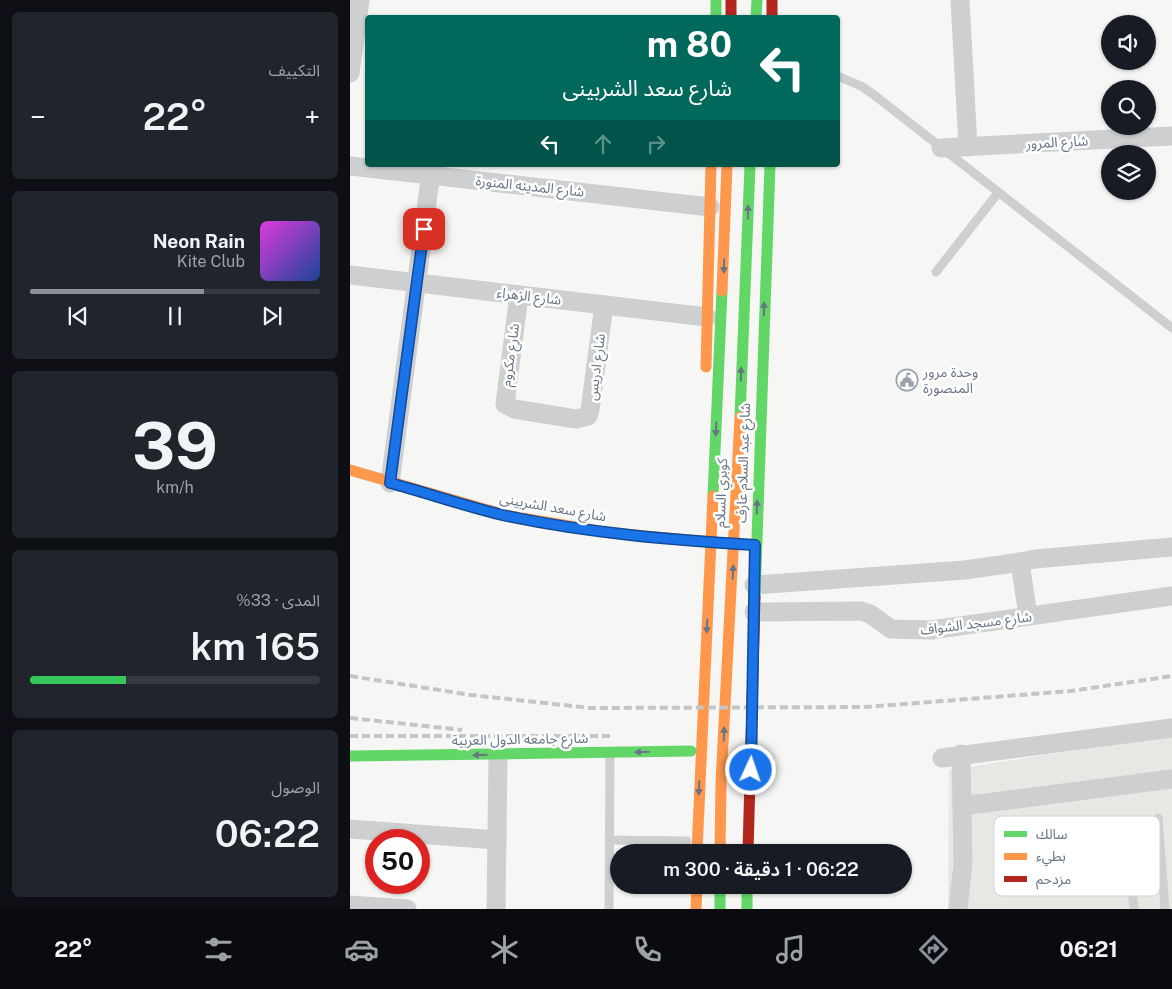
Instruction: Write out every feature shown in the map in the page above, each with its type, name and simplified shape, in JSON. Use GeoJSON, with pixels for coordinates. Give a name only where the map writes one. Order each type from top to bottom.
{"type":"FeatureCollection","features":[{"type":"Feature","properties":{"kind":"main road"},"geometry":{"type":"LineString","coordinates":[[716,0],[716,15]]}},
{"type":"Feature","properties":{"kind":"main road"},"geometry":{"type":"LineString","coordinates":[[731,0],[731,15]]}},
{"type":"Feature","properties":{"kind":"main road"},"geometry":{"type":"LineString","coordinates":[[756,15],[757,0]]}},
{"type":"Feature","properties":{"kind":"main road"},"geometry":{"type":"LineString","coordinates":[[772,0],[772,15]]}},
{"type":"Feature","properties":{"kind":"main road"},"geometry":{"type":"LineString","coordinates":[[706,375],[711,167]]}},
{"type":"Feature","properties":{"kind":"main road","name":"كوبري السلام"},"geometry":{"type":"LineString","coordinates":[[697,844],[727,167]]}},
{"type":"Feature","properties":{"kind":"main road","name":"كوبري السلام"},"geometry":{"type":"LineString","coordinates":[[720,844],[750,167]]}},
{"type":"Feature","properties":{"kind":"main road","name":"شارع عبد السلام عارف"},"geometry":{"type":"LineString","coordinates":[[747,844],[740,807],[753,721],[751,707],[755,545],[770,167]]}},
{"type":"Feature","properties":{"kind":"main road"},"geometry":{"type":"LineString","coordinates":[[686,844],[704,434]]}},
{"type":"Feature","properties":{"kind":"main road","name":"شارع سعد الشربينى"},"geometry":{"type":"LineString","coordinates":[[350,470],[505,515],[611,533],[700,542],[755,545]]}},
{"type":"Feature","properties":{"kind":"main road","name":"شارع جامعه الدول العربية"},"geometry":{"type":"LineString","coordinates":[[350,756],[691,751]]}},
{"type":"Feature","properties":{"kind":"main road"},"geometry":{"type":"LineString","coordinates":[[688,808],[740,807]]}},
{"type":"Feature","properties":{"kind":"main road"},"geometry":{"type":"LineString","coordinates":[[696,909],[697,894]]}},
{"type":"Feature","properties":{"kind":"main road"},"geometry":{"type":"LineString","coordinates":[[720,894],[720,909]]}},
{"type":"Feature","properties":{"kind":"main road"},"geometry":{"type":"LineString","coordinates":[[747,894],[747,909]]}},
{"type":"Feature","properties":{"kind":"street"},"geometry":{"type":"LineString","coordinates":[[350,73],[360,0]]}},
{"type":"Feature","properties":{"kind":"street"},"geometry":{"type":"LineString","coordinates":[[960,0],[968,147]]}},
{"type":"Feature","properties":{"kind":"street","name":"شارع المرور"},"geometry":{"type":"LineString","coordinates":[[941,148],[1172,136]]}},
{"type":"Feature","properties":{"kind":"street","name":"شارع المدينه المنورة"},"geometry":{"type":"LineString","coordinates":[[350,166],[365,167]]}},
{"type":"Feature","properties":{"kind":"street","name":"شارع المدينه المنورة"},"geometry":{"type":"LineString","coordinates":[[370,167],[432,170],[710,206]]}},
{"type":"Feature","properties":{"kind":"street"},"geometry":{"type":"LineString","coordinates":[[390,483],[432,170]]}},
{"type":"Feature","properties":{"kind":"street","name":"شارع الزهراء"},"geometry":{"type":"LineString","coordinates":[[350,276],[707,317]]}},
{"type":"Feature","properties":{"kind":"street","name":"شارع مكروم"},"geometry":{"type":"LineString","coordinates":[[519,295],[504,398],[505,404],[514,409],[576,419]]}},
{"type":"Feature","properties":{"kind":"street","name":"شارع ادريس"},"geometry":{"type":"LineString","coordinates":[[576,419],[588,416],[590,410],[604,305]]}},
{"type":"Feature","properties":{"kind":"street"},"geometry":{"type":"LineString","coordinates":[[754,585],[965,570],[1034,559],[1172,548]]}},
{"type":"Feature","properties":{"kind":"street"},"geometry":{"type":"LineString","coordinates":[[1020,562],[1028,616]]}},
{"type":"Feature","properties":{"kind":"street","name":"شارع مسجد الشواف"},"geometry":{"type":"LineString","coordinates":[[754,612],[861,611],[870,614],[891,629],[912,630],[1172,596]]}},
{"type":"Feature","properties":{"kind":"street"},"geometry":{"type":"LineString","coordinates":[[958,909],[963,864],[962,806],[952,756],[1172,728]]}},
{"type":"Feature","properties":{"kind":"street"},"geometry":{"type":"LineString","coordinates":[[496,909],[498,755]]}},
{"type":"Feature","properties":{"kind":"street"},"geometry":{"type":"LineString","coordinates":[[962,806],[1172,779]]}},
{"type":"Feature","properties":{"kind":"street"},"geometry":{"type":"LineString","coordinates":[[350,829],[498,840]]}},
{"type":"Feature","properties":{"kind":"street"},"geometry":{"type":"LineString","coordinates":[[350,905],[408,909]]}},
{"type":"Feature","properties":{"kind":"lane"},"geometry":{"type":"LineString","coordinates":[[840,77],[863,87],[1172,328]]}},
{"type":"Feature","properties":{"kind":"lane"},"geometry":{"type":"LineString","coordinates":[[936,272],[998,193]]}},
{"type":"Feature","properties":{"kind":"lane"},"geometry":{"type":"LineString","coordinates":[[609,909],[610,753]]}},
{"type":"Feature","properties":{"kind":"lane"},"geometry":{"type":"LineString","coordinates":[[609,840],[653,844]]}},
{"type":"Feature","properties":{"kind":"lane"},"geometry":{"type":"LineString","coordinates":[[1160,844],[1165,909]]}},
{"type":"Feature","properties":{"kind":"lane"},"geometry":{"type":"LineString","coordinates":[[1133,896],[1134,909]]}},
{"type":"Feature","properties":{"kind":"shaded area"},"geometry":{"type":"Polygon","coordinates":[[[1172,735],[1172,909],[948,909],[949,770],[1172,735]]]}},
{"type":"Feature","properties":{"kind":"railway"},"geometry":{"type":"LineString","coordinates":[[350,676],[471,695],[591,708],[866,707],[1071,691],[1172,676]]}},
{"type":"Feature","properties":{"kind":"railway"},"geometry":{"type":"LineString","coordinates":[[350,718],[462,730]]}},
{"type":"Feature","properties":{"kind":"railway"},"geometry":{"type":"LineString","coordinates":[[350,736],[614,736]]}},
{"type":"Feature","properties":{"kind":"traffic: fast"},"geometry":{"type":"LineString","coordinates":[[716,0],[716,15]]}},
{"type":"Feature","properties":{"kind":"traffic: fast"},"geometry":{"type":"LineString","coordinates":[[756,15],[757,0]]}},
{"type":"Feature","properties":{"kind":"traffic: fast"},"geometry":{"type":"LineString","coordinates":[[740,417],[750,167]]}},
{"type":"Feature","properties":{"kind":"traffic: fast"},"geometry":{"type":"LineString","coordinates":[[755,597],[770,167]]}},
{"type":"Feature","properties":{"kind":"traffic: fast"},"geometry":{"type":"LineString","coordinates":[[713,496],[722,291]]}},
{"type":"Feature","properties":{"kind":"traffic: fast"},"geometry":{"type":"LineString","coordinates":[[350,756],[691,751]]}},
{"type":"Feature","properties":{"kind":"traffic: fast"},"geometry":{"type":"LineString","coordinates":[[720,894],[720,909]]}},
{"type":"Feature","properties":{"kind":"traffic: fast"},"geometry":{"type":"LineString","coordinates":[[747,894],[747,909]]}},
{"type":"Feature","properties":{"kind":"traffic: slow"},"geometry":{"type":"LineString","coordinates":[[706,367],[711,167]]}},
{"type":"Feature","properties":{"kind":"traffic: slow"},"geometry":{"type":"LineString","coordinates":[[722,291],[727,167]]}},
{"type":"Feature","properties":{"kind":"traffic: slow"},"geometry":{"type":"LineString","coordinates":[[720,844],[721,782],[740,417]]}},
{"type":"Feature","properties":{"kind":"traffic: slow"},"geometry":{"type":"LineString","coordinates":[[350,470],[505,515],[611,533],[733,544]]}},
{"type":"Feature","properties":{"kind":"traffic: slow"},"geometry":{"type":"LineString","coordinates":[[697,844],[713,496]]}},
{"type":"Feature","properties":{"kind":"traffic: slow"},"geometry":{"type":"LineString","coordinates":[[696,909],[697,894]]}},
{"type":"Feature","properties":{"kind":"traffic: jam"},"geometry":{"type":"LineString","coordinates":[[731,0],[731,15]]}},
{"type":"Feature","properties":{"kind":"traffic: jam"},"geometry":{"type":"LineString","coordinates":[[772,0],[772,15]]}},
{"type":"Feature","properties":{"kind":"traffic: jam"},"geometry":{"type":"LineString","coordinates":[[748,844],[755,597]]}},
{"type":"Feature","properties":{"kind":"place","name":"وحدة مرور المنصورة"},"geometry":{"type":"Point","coordinates":[907,380]}},
{"type":"Feature","properties":{"kind":"route"},"geometry":{"type":"LineString","coordinates":[[424,229],[390,483],[505,515],[556,524],[611,533],[700,542],[755,545],[751,770]]}}]}
